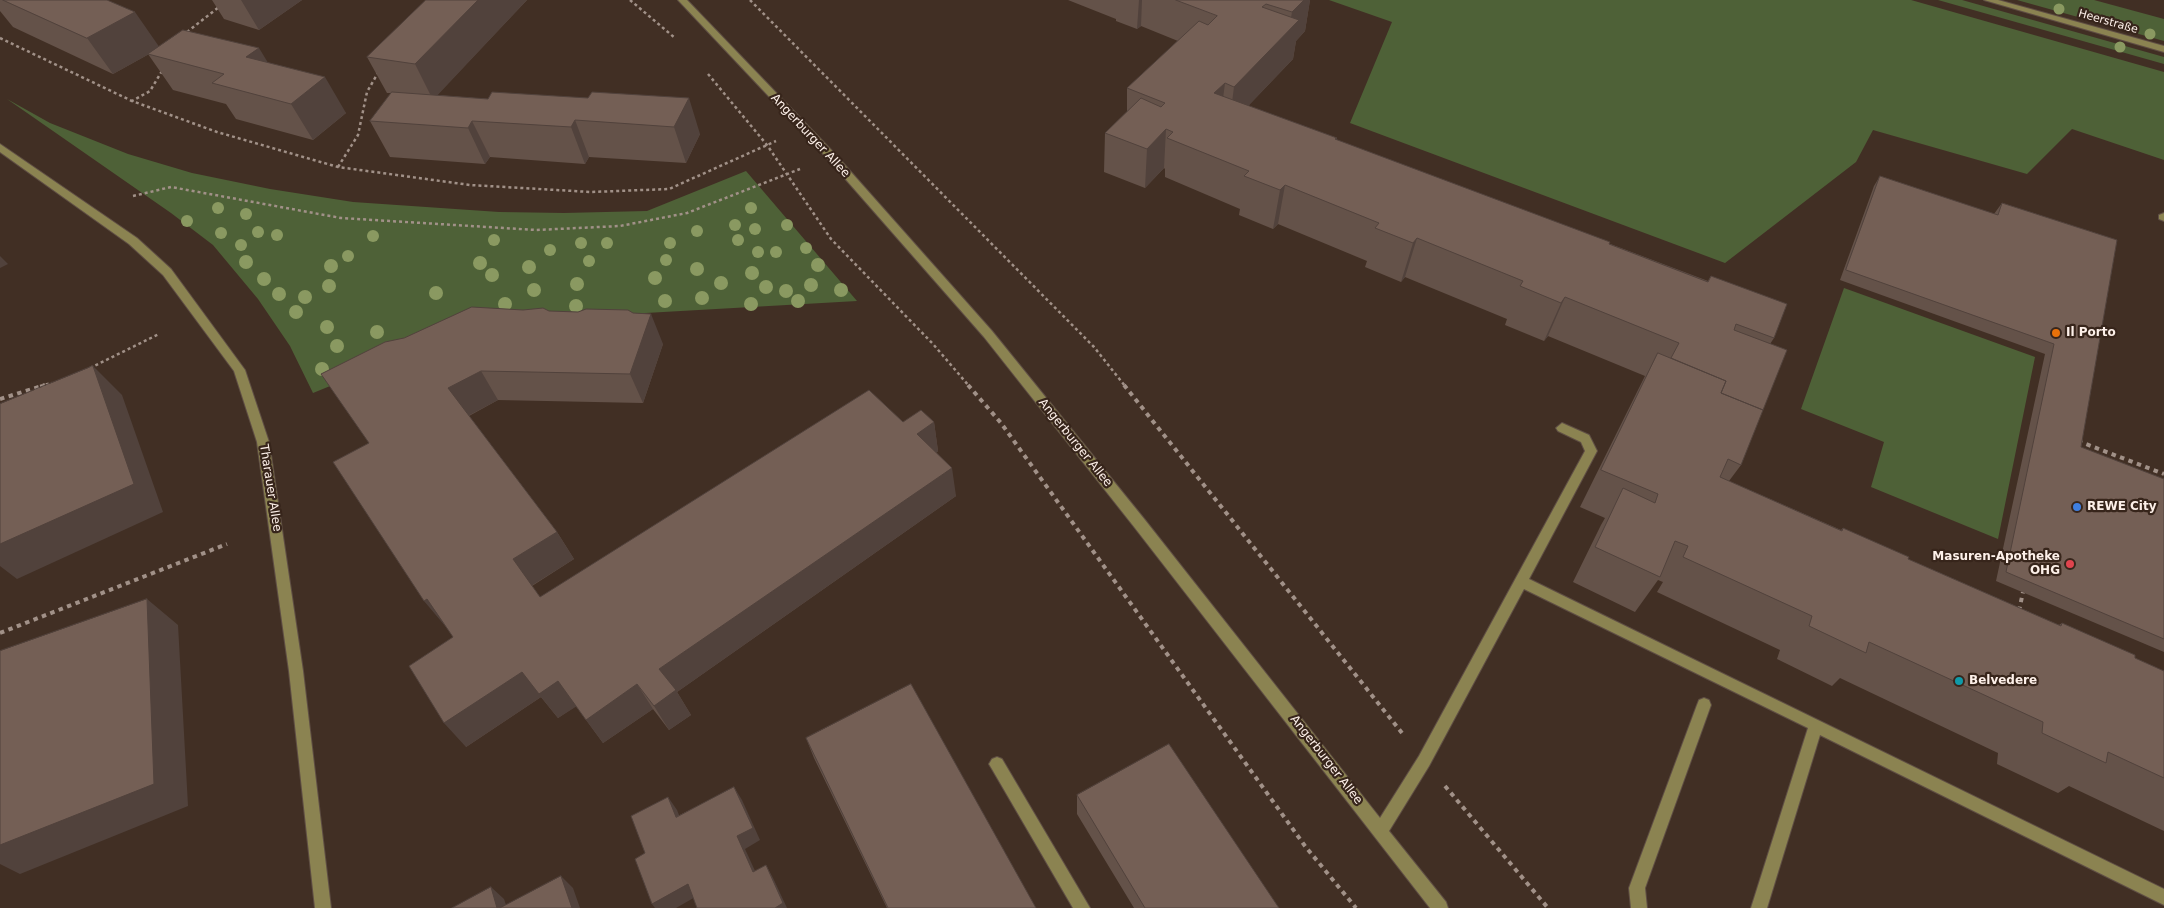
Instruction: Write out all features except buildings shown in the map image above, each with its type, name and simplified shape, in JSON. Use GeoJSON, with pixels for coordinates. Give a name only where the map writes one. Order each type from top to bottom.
{"type":"FeatureCollection","features":[{"type":"Feature","properties":{"kind":"street","name":"Angerburger Allee"},"geometry":{"type":"LineString","coordinates":[[682,0],[831,156],[988,334],[1381,830],[1440,908]]}},
{"type":"Feature","properties":{"kind":"street","name":"Heerstraße"},"geometry":{"type":"LineString","coordinates":[[1988,0],[2164,49]]}},
{"type":"Feature","properties":{"kind":"street","name":"Tharauer Allee"},"geometry":{"type":"LineString","coordinates":[[0,147],[133,241],[154,259],[167,272],[239,370],[263,442],[296,671],[322,908]]}},
{"type":"Feature","properties":{"kind":"street"},"geometry":{"type":"LineString","coordinates":[[1381,830],[1424,761],[1591,451],[1591,445],[1587,439],[1562,428]]}},
{"type":"Feature","properties":{"kind":"street"},"geometry":{"type":"LineString","coordinates":[[1521,581],[2164,898]]}},
{"type":"Feature","properties":{"kind":"street"},"geometry":{"type":"LineString","coordinates":[[1639,908],[1637,888],[1704,705]]}},
{"type":"Feature","properties":{"kind":"street"},"geometry":{"type":"LineString","coordinates":[[1759,908],[1816,725]]}},
{"type":"Feature","properties":{"kind":"street"},"geometry":{"type":"LineString","coordinates":[[997,764],[1082,908]]}},
{"type":"Feature","properties":{"kind":"path"},"geometry":{"type":"LineString","coordinates":[[630,0],[680,43]]}},
{"type":"Feature","properties":{"kind":"path"},"geometry":{"type":"LineString","coordinates":[[750,0],[1094,347],[1424,761],[1548,908]]}},
{"type":"Feature","properties":{"kind":"path"},"geometry":{"type":"LineString","coordinates":[[184,35],[222,6]]}},
{"type":"Feature","properties":{"kind":"path"},"geometry":{"type":"LineString","coordinates":[[0,38],[132,101],[217,132],[338,167],[470,185],[591,192],[669,189],[804,129]]}},
{"type":"Feature","properties":{"kind":"path"},"geometry":{"type":"LineString","coordinates":[[702,66],[767,145],[831,239],[932,344],[1000,422],[1305,846],[1356,908]]}},
{"type":"Feature","properties":{"kind":"path"},"geometry":{"type":"LineString","coordinates":[[132,101],[150,90],[165,67]]}},
{"type":"Feature","properties":{"kind":"path"},"geometry":{"type":"LineString","coordinates":[[338,167],[360,130],[363,102],[374,76],[381,69]]}},
{"type":"Feature","properties":{"kind":"path"},"geometry":{"type":"LineString","coordinates":[[133,196],[171,187],[341,218],[536,230],[620,226],[687,213],[831,156]]}},
{"type":"Feature","properties":{"kind":"path"},"geometry":{"type":"LineString","coordinates":[[86,370],[159,334]]}},
{"type":"Feature","properties":{"kind":"path"},"geometry":{"type":"LineString","coordinates":[[0,399],[53,383]]}},
{"type":"Feature","properties":{"kind":"path"},"geometry":{"type":"LineString","coordinates":[[2074,440],[2164,474]]}},
{"type":"Feature","properties":{"kind":"path"},"geometry":{"type":"LineString","coordinates":[[0,633],[227,544]]}},
{"type":"Feature","properties":{"kind":"path"},"geometry":{"type":"LineString","coordinates":[[2018,615],[2023,592]]}},
{"type":"Feature","properties":{"kind":"green space"},"geometry":{"type":"Polygon","coordinates":[[[1329,0],[1911,0],[2164,72],[2164,160],[2072,129],[2027,174],[1873,130],[1856,162],[1725,263],[1350,123],[1392,22],[1329,0]]]}},
{"type":"Feature","properties":{"kind":"green space"},"geometry":{"type":"Polygon","coordinates":[[[1938,0],[1962,0],[2164,57],[2164,64],[1938,0]]]}},
{"type":"Feature","properties":{"kind":"green space"},"geometry":{"type":"Polygon","coordinates":[[[2017,0],[2094,0],[2164,19],[2164,41],[2017,0]]]}},
{"type":"Feature","properties":{"kind":"green space"},"geometry":{"type":"Polygon","coordinates":[[[7,99],[50,123],[128,154],[192,173],[270,189],[353,202],[499,212],[647,211],[746,171],[857,301],[487,322],[313,393],[290,346],[258,299],[213,245],[171,213],[7,99]]]}},
{"type":"Feature","properties":{"kind":"green space"},"geometry":{"type":"Polygon","coordinates":[[[1844,288],[2035,357],[1998,539],[1871,487],[1884,442],[1801,409],[1844,288]]]}},
{"type":"Feature","properties":{"kind":"place","name":"Il Porto"},"geometry":{"type":"Point","coordinates":[2056,333]}},
{"type":"Feature","properties":{"kind":"place","name":"REWE City"},"geometry":{"type":"Point","coordinates":[2077,507]}},
{"type":"Feature","properties":{"kind":"place","name":"Masuren-Apotheke OHG"},"geometry":{"type":"Point","coordinates":[2070,564]}},
{"type":"Feature","properties":{"kind":"place","name":"Belvedere"},"geometry":{"type":"Point","coordinates":[1959,681]}}]}
